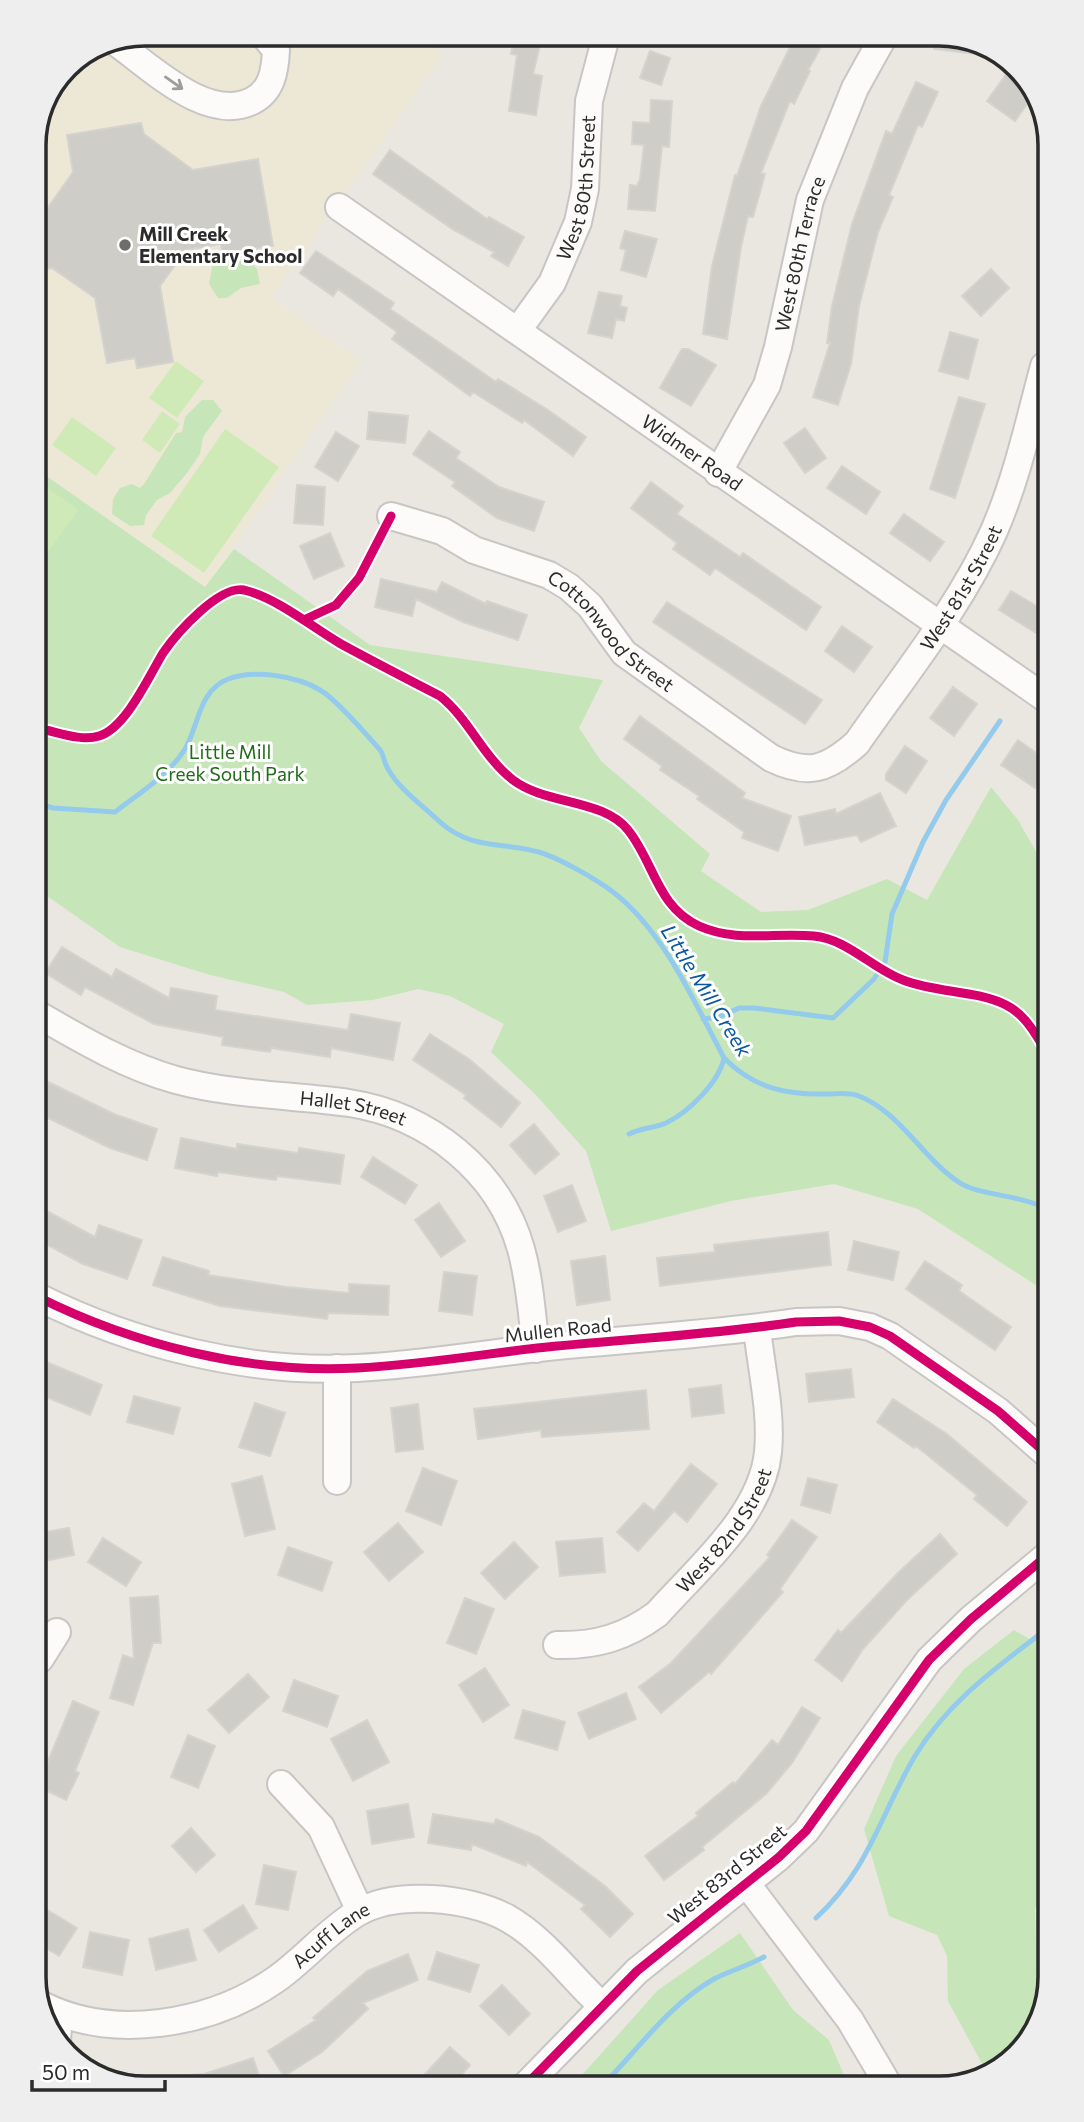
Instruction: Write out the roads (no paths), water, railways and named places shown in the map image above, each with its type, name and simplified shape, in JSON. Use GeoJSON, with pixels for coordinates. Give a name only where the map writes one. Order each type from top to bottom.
{"type":"FeatureCollection","features":[{"type":"Feature","properties":{"kind":"street"},"geometry":{"type":"LineString","coordinates":[[123,48],[201,102],[235,108],[254,100],[271,82],[276,50],[273,46]]}},
{"type":"Feature","properties":{"kind":"street","name":"West 80th Street"},"geometry":{"type":"LineString","coordinates":[[518,330],[552,283],[578,222],[585,189],[589,102],[604,46]]}},
{"type":"Feature","properties":{"kind":"street","name":"West 80th Terrace"},"geometry":{"type":"LineString","coordinates":[[718,473],[767,385],[779,347],[810,200],[855,88],[878,46]]}},
{"type":"Feature","properties":{"kind":"street","name":"Widmer Road"},"geometry":{"type":"LineString","coordinates":[[339,206],[718,473],[1038,693]]}},
{"type":"Feature","properties":{"kind":"street","name":"West 81st Street"},"geometry":{"type":"LineString","coordinates":[[816,769],[839,760],[857,743],[968,581],[994,531],[1020,458],[1038,389]]}},
{"type":"Feature","properties":{"kind":"street","name":"Cottonwood Street"},"geometry":{"type":"LineString","coordinates":[[391,516],[442,531],[474,550],[549,575],[569,587],[590,606],[624,653],[648,672],[771,758],[789,767],[816,769]]}},
{"type":"Feature","properties":{"kind":"street","name":"Hallet Street"},"geometry":{"type":"LineString","coordinates":[[46,1019],[127,1063],[176,1080],[233,1091],[377,1108],[408,1120],[442,1139],[484,1178],[513,1228],[525,1265],[536,1349]]}},
{"type":"Feature","properties":{"kind":"street","name":"Mullen Road"},"geometry":{"type":"LineString","coordinates":[[46,1300],[108,1326],[172,1346],[236,1360],[337,1368],[442,1360],[816,1320],[839,1321],[870,1327],[890,1336],[999,1411],[1038,1446]]}},
{"type":"Feature","properties":{"kind":"street","name":"West 82nd Street"},"geometry":{"type":"LineString","coordinates":[[557,1645],[582,1646],[608,1641],[638,1628],[657,1614],[752,1504],[763,1477],[768,1452],[757,1328]]}},
{"type":"Feature","properties":{"kind":"street"},"geometry":{"type":"LineString","coordinates":[[337,1368],[337,1481]]}},
{"type":"Feature","properties":{"kind":"street","name":"West 83rd Street"},"geometry":{"type":"LineString","coordinates":[[534,2076],[637,1971],[747,1883],[806,1831],[929,1660],[980,1610],[1038,1563]]}},
{"type":"Feature","properties":{"kind":"street"},"geometry":{"type":"LineString","coordinates":[[46,1650],[57,1632]]}},
{"type":"Feature","properties":{"kind":"street"},"geometry":{"type":"LineString","coordinates":[[281,1784],[321,1827],[360,1911]]}},
{"type":"Feature","properties":{"kind":"street"},"geometry":{"type":"LineString","coordinates":[[747,1883],[850,2020],[883,2076]]}},
{"type":"Feature","properties":{"kind":"street","name":"Acuff Lane"},"geometry":{"type":"LineString","coordinates":[[55,2020],[132,2024],[172,2022],[202,2015],[240,2000],[275,1980],[360,1911],[429,1898],[462,1902],[491,1911],[524,1929],[601,2005]]}},
{"type":"Feature","properties":{"kind":"waterway","name":"Little Mill Creek"},"geometry":{"type":"LineString","coordinates":[[46,806],[115,812],[171,767],[190,740],[205,700],[218,685],[228,679],[262,674],[311,685],[327,695],[351,718],[380,750],[398,783],[452,831],[475,841],[547,855],[597,881],[631,908],[662,947],[689,991],[724,1058],[735,1068],[759,1083],[784,1091],[859,1096],[887,1113],[934,1162],[960,1183],[1038,1204]]}},
{"type":"Feature","properties":{"kind":"waterway"},"geometry":{"type":"LineString","coordinates":[[703,1019],[719,1017],[739,1008],[833,1018],[874,979],[885,962],[892,914],[923,842],[946,800],[1000,721]]}},
{"type":"Feature","properties":{"kind":"waterway"},"geometry":{"type":"LineString","coordinates":[[629,1134],[666,1123],[684,1112],[710,1086],[724,1058]]}},
{"type":"Feature","properties":{"kind":"waterway"},"geometry":{"type":"LineString","coordinates":[[816,1918],[834,1899],[862,1860],[903,1778],[928,1736],[976,1685],[1038,1635]]}},
{"type":"Feature","properties":{"kind":"waterway"},"geometry":{"type":"LineString","coordinates":[[611,2076],[656,2027],[698,1989],[764,1957]]}},
{"type":"Feature","properties":{"kind":"place","name":"Mill Creek Elementary School"},"geometry":{"type":"Point","coordinates":[125,245]}},
{"type":"Feature","properties":{"kind":"park label","name":"Little Mill Creek South Park"},"geometry":{"type":"Point","coordinates":[230,763]}}]}
